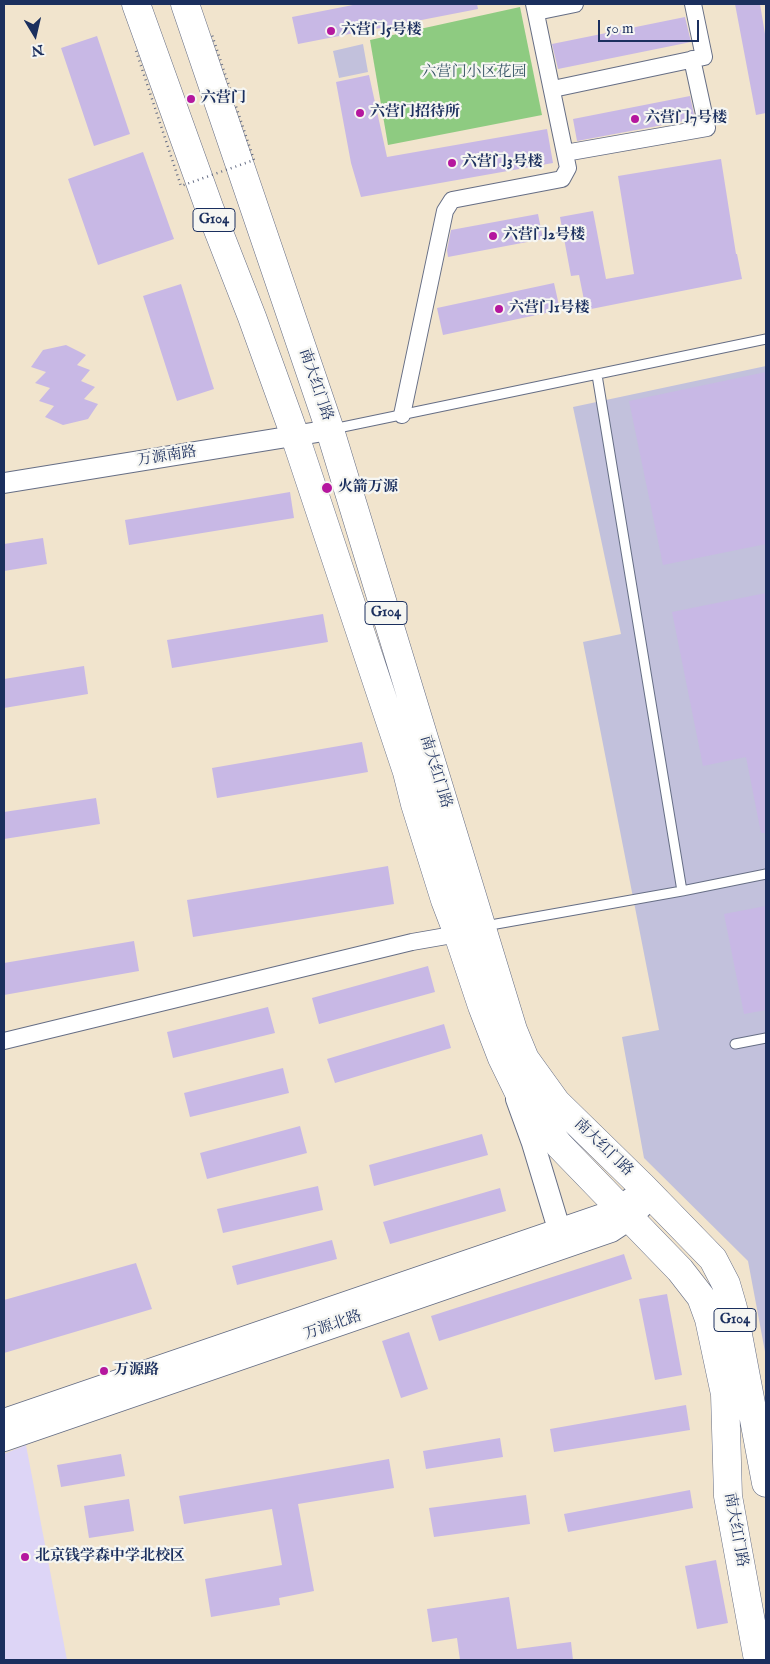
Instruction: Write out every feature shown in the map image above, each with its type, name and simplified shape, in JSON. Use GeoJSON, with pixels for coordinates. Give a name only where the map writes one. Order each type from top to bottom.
{"type":"FeatureCollection","features":[{"type":"Feature","properties":{"kind":"highway","name":"G104"},"geometry":{"type":"LineString","coordinates":[[136,4],[209,207],[252,317],[295,436]]}},
{"type":"Feature","properties":{"kind":"highway","name":"南大红门路"},"geometry":{"type":"LineString","coordinates":[[185,4],[330,430],[470,930],[482,1006],[502,1058],[530,1109],[559,1145],[680,1270],[701,1297],[709,1319],[725,1394],[728,1496],[758,1660]]}},
{"type":"Feature","properties":{"kind":"highway","name":"南大红门路"},"geometry":{"type":"LineString","coordinates":[[295,436],[407,772],[445,900],[470,930],[525,1059],[556,1102],[648,1191],[713,1259],[726,1284],[733,1308],[766,1484]]}},
{"type":"Feature","properties":{"kind":"main road"},"geometry":{"type":"LineString","coordinates":[[502,1058],[534,1143],[559,1229]]}},
{"type":"Feature","properties":{"kind":"main road"},"geometry":{"type":"LineString","coordinates":[[624,1214],[648,1191]]}},
{"type":"Feature","properties":{"kind":"main road","name":"万源北路"},"geometry":{"type":"LineString","coordinates":[[4,1420],[559,1229],[624,1214]]}},
{"type":"Feature","properties":{"kind":"main road","name":"万源北路"},"geometry":{"type":"LineString","coordinates":[[4,1440],[611,1231],[624,1214]]}},
{"type":"Feature","properties":{"kind":"street"},"geometry":{"type":"LineString","coordinates":[[402,415],[445,211],[452,200],[562,180],[568,168],[535,8],[575,4]]}},
{"type":"Feature","properties":{"kind":"street"},"geometry":{"type":"LineString","coordinates":[[553,89],[704,57],[693,4]]}},
{"type":"Feature","properties":{"kind":"street"},"geometry":{"type":"LineString","coordinates":[[565,153],[707,128],[692,60]]}},
{"type":"Feature","properties":{"kind":"street","name":"万源南路"},"geometry":{"type":"LineString","coordinates":[[4,483],[330,430]]}},
{"type":"Feature","properties":{"kind":"street"},"geometry":{"type":"LineString","coordinates":[[4,1041],[412,942],[470,930]]}},
{"type":"Feature","properties":{"kind":"lane"},"geometry":{"type":"LineString","coordinates":[[330,430],[766,339]]}},
{"type":"Feature","properties":{"kind":"lane"},"geometry":{"type":"LineString","coordinates":[[597,375],[682,891]]}},
{"type":"Feature","properties":{"kind":"lane"},"geometry":{"type":"LineString","coordinates":[[470,930],[766,874]]}},
{"type":"Feature","properties":{"kind":"lane"},"geometry":{"type":"LineString","coordinates":[[735,1044],[766,1038]]}},
{"type":"Feature","properties":{"kind":"path"},"geometry":{"type":"LineString","coordinates":[[136,51],[182,186],[254,160],[211,32]]}},
{"type":"Feature","properties":{"kind":"shaded area"},"geometry":{"type":"Polygon","coordinates":[[[363,44],[368,72],[339,78],[333,51],[363,44]]]}},
{"type":"Feature","properties":{"kind":"shaded area"},"geometry":{"type":"Polygon","coordinates":[[[766,366],[766,1357],[748,1261],[644,1158],[622,1037],[659,1030],[583,642],[621,634],[573,407],[766,366]]]}},
{"type":"Feature","properties":{"kind":"shaded area","name":"北京钱学森中学北校区"},"geometry":{"type":"Polygon","coordinates":[[[26,1445],[67,1660],[4,1660],[4,1454],[26,1445]]]}},
{"type":"Feature","properties":{"kind":"green space","name":"六营门小区花园"},"geometry":{"type":"Polygon","coordinates":[[[520,7],[542,115],[388,145],[370,40],[520,7]]]}},
{"type":"Feature","properties":{"kind":"building","name":"六营门5号楼"},"geometry":{"type":"Polygon","coordinates":[[[358,4],[477,4],[478,9],[298,44],[292,17],[358,4]]]}},
{"type":"Feature","properties":{"kind":"building"},"geometry":{"type":"Polygon","coordinates":[[[735,4],[760,4],[766,40],[766,113],[756,115],[735,4]]]}},
{"type":"Feature","properties":{"kind":"building"},"geometry":{"type":"Polygon","coordinates":[[[685,17],[691,42],[558,69],[552,44],[685,17]]]}},
{"type":"Feature","properties":{"kind":"building"},"geometry":{"type":"Polygon","coordinates":[[[97,36],[130,134],[94,146],[61,48],[97,36]]]}},
{"type":"Feature","properties":{"kind":"building","name":"六营门3号楼"},"geometry":{"type":"Polygon","coordinates":[[[369,75],[387,157],[547,129],[553,163],[361,197],[351,163],[336,82],[369,75]]]}},
{"type":"Feature","properties":{"kind":"building","name":"六营门7号楼"},"geometry":{"type":"Polygon","coordinates":[[[690,96],[695,119],[577,141],[573,119],[690,96]]]}},
{"type":"Feature","properties":{"kind":"building"},"geometry":{"type":"Polygon","coordinates":[[[143,152],[174,239],[98,265],[68,179],[143,152]]]}},
{"type":"Feature","properties":{"kind":"building"},"geometry":{"type":"Polygon","coordinates":[[[721,159],[736,254],[742,279],[586,310],[579,275],[571,276],[560,217],[593,211],[606,279],[634,274],[618,176],[721,159]]]}},
{"type":"Feature","properties":{"kind":"building","name":"六营门2号楼"},"geometry":{"type":"Polygon","coordinates":[[[538,214],[543,239],[448,257],[447,250],[451,230],[538,214]]]}},
{"type":"Feature","properties":{"kind":"building","name":"六营门1号楼"},"geometry":{"type":"Polygon","coordinates":[[[554,283],[560,310],[443,335],[437,308],[554,283]]]}},
{"type":"Feature","properties":{"kind":"building"},"geometry":{"type":"Polygon","coordinates":[[[181,284],[214,389],[177,401],[143,296],[181,284]]]}},
{"type":"Feature","properties":{"kind":"building"},"geometry":{"type":"Polygon","coordinates":[[[66,345],[86,355],[77,365],[90,370],[81,381],[95,387],[84,399],[98,404],[88,419],[63,425],[45,417],[54,406],[39,401],[50,388],[35,383],[46,372],[31,367],[43,350],[66,345]]]}},
{"type":"Feature","properties":{"kind":"building"},"geometry":{"type":"Polygon","coordinates":[[[766,372],[766,544],[663,565],[629,401],[766,372]]]}},
{"type":"Feature","properties":{"kind":"building"},"geometry":{"type":"Polygon","coordinates":[[[290,492],[294,518],[129,545],[125,520],[290,492]]]}},
{"type":"Feature","properties":{"kind":"building"},"geometry":{"type":"Polygon","coordinates":[[[43,538],[47,564],[4,571],[4,544],[43,538]]]}},
{"type":"Feature","properties":{"kind":"building"},"geometry":{"type":"Polygon","coordinates":[[[766,593],[766,833],[761,833],[746,757],[703,766],[672,612],[766,593]]]}},
{"type":"Feature","properties":{"kind":"building"},"geometry":{"type":"Polygon","coordinates":[[[323,614],[328,642],[172,668],[167,640],[323,614]]]}},
{"type":"Feature","properties":{"kind":"building"},"geometry":{"type":"Polygon","coordinates":[[[84,666],[88,694],[4,708],[4,679],[84,666]]]}},
{"type":"Feature","properties":{"kind":"building"},"geometry":{"type":"Polygon","coordinates":[[[362,742],[368,772],[217,798],[212,768],[362,742]]]}},
{"type":"Feature","properties":{"kind":"building"},"geometry":{"type":"Polygon","coordinates":[[[96,798],[100,824],[4,839],[4,812],[96,798]]]}},
{"type":"Feature","properties":{"kind":"building"},"geometry":{"type":"Polygon","coordinates":[[[388,866],[394,904],[193,937],[187,900],[388,866]]]}},
{"type":"Feature","properties":{"kind":"building"},"geometry":{"type":"Polygon","coordinates":[[[766,906],[766,1010],[744,1014],[724,914],[766,906]]]}},
{"type":"Feature","properties":{"kind":"building"},"geometry":{"type":"Polygon","coordinates":[[[134,941],[139,971],[4,995],[4,963],[134,941]]]}},
{"type":"Feature","properties":{"kind":"building"},"geometry":{"type":"Polygon","coordinates":[[[428,966],[435,992],[319,1024],[312,998],[428,966]]]}},
{"type":"Feature","properties":{"kind":"building"},"geometry":{"type":"Polygon","coordinates":[[[268,1007],[275,1033],[173,1058],[167,1032],[268,1007]]]}},
{"type":"Feature","properties":{"kind":"building"},"geometry":{"type":"Polygon","coordinates":[[[444,1024],[451,1048],[335,1083],[327,1059],[444,1024]]]}},
{"type":"Feature","properties":{"kind":"building"},"geometry":{"type":"Polygon","coordinates":[[[283,1068],[289,1093],[190,1117],[184,1093],[283,1068]]]}},
{"type":"Feature","properties":{"kind":"building"},"geometry":{"type":"Polygon","coordinates":[[[300,1126],[307,1153],[207,1179],[200,1153],[300,1126]]]}},
{"type":"Feature","properties":{"kind":"building"},"geometry":{"type":"Polygon","coordinates":[[[482,1134],[488,1155],[374,1186],[369,1165],[482,1134]]]}},
{"type":"Feature","properties":{"kind":"building"},"geometry":{"type":"Polygon","coordinates":[[[318,1186],[323,1210],[223,1233],[217,1209],[318,1186]]]}},
{"type":"Feature","properties":{"kind":"building"},"geometry":{"type":"Polygon","coordinates":[[[500,1188],[506,1211],[390,1244],[383,1222],[500,1188]]]}},
{"type":"Feature","properties":{"kind":"building"},"geometry":{"type":"Polygon","coordinates":[[[332,1240],[337,1259],[237,1285],[232,1266],[332,1240]]]}},
{"type":"Feature","properties":{"kind":"building"},"geometry":{"type":"Polygon","coordinates":[[[624,1254],[632,1279],[439,1341],[431,1316],[624,1254]]]}},
{"type":"Feature","properties":{"kind":"building"},"geometry":{"type":"Polygon","coordinates":[[[136,1263],[152,1309],[4,1353],[4,1300],[136,1263]]]}},
{"type":"Feature","properties":{"kind":"building"},"geometry":{"type":"Polygon","coordinates":[[[667,1294],[682,1375],[655,1380],[639,1299],[667,1294]]]}},
{"type":"Feature","properties":{"kind":"building"},"geometry":{"type":"Polygon","coordinates":[[[409,1332],[428,1389],[401,1398],[382,1341],[409,1332]]]}},
{"type":"Feature","properties":{"kind":"building"},"geometry":{"type":"Polygon","coordinates":[[[686,1405],[690,1430],[554,1452],[550,1429],[686,1405]]]}},
{"type":"Feature","properties":{"kind":"building"},"geometry":{"type":"Polygon","coordinates":[[[500,1438],[503,1457],[426,1469],[423,1451],[500,1438]]]}},
{"type":"Feature","properties":{"kind":"building"},"geometry":{"type":"Polygon","coordinates":[[[121,1454],[125,1476],[61,1487],[57,1465],[121,1454]]]}},
{"type":"Feature","properties":{"kind":"building"},"geometry":{"type":"Polygon","coordinates":[[[389,1459],[394,1488],[298,1504],[314,1591],[279,1598],[280,1605],[211,1617],[205,1579],[282,1565],[272,1509],[184,1524],[179,1496],[389,1459]]]}},
{"type":"Feature","properties":{"kind":"building"},"geometry":{"type":"Polygon","coordinates":[[[690,1490],[693,1508],[568,1532],[564,1514],[690,1490]]]}},
{"type":"Feature","properties":{"kind":"building"},"geometry":{"type":"Polygon","coordinates":[[[526,1495],[530,1524],[434,1537],[429,1508],[526,1495]]]}},
{"type":"Feature","properties":{"kind":"building"},"geometry":{"type":"Polygon","coordinates":[[[129,1499],[134,1531],[89,1538],[84,1506],[129,1499]]]}},
{"type":"Feature","properties":{"kind":"building"},"geometry":{"type":"Polygon","coordinates":[[[716,1560],[728,1623],[697,1629],[685,1566],[716,1560]]]}},
{"type":"Feature","properties":{"kind":"building"},"geometry":{"type":"Polygon","coordinates":[[[509,1597],[517,1649],[571,1642],[573,1660],[460,1660],[457,1638],[432,1642],[427,1609],[509,1597]]]}},
{"type":"Feature","properties":{"kind":"place","name":"六营门5号楼"},"geometry":{"type":"Point","coordinates":[331,31]}},
{"type":"Feature","properties":{"kind":"place","name":"六营门"},"geometry":{"type":"Point","coordinates":[191,99]}},
{"type":"Feature","properties":{"kind":"place","name":"六营门招待所"},"geometry":{"type":"Point","coordinates":[360,113]}},
{"type":"Feature","properties":{"kind":"place","name":"六营门7号楼"},"geometry":{"type":"Point","coordinates":[635,119]}},
{"type":"Feature","properties":{"kind":"place","name":"六营门3号楼"},"geometry":{"type":"Point","coordinates":[452,163]}},
{"type":"Feature","properties":{"kind":"place","name":"六营门2号楼"},"geometry":{"type":"Point","coordinates":[493,236]}},
{"type":"Feature","properties":{"kind":"place","name":"六营门1号楼"},"geometry":{"type":"Point","coordinates":[499,309]}},
{"type":"Feature","properties":{"kind":"place","name":"火箭万源"},"geometry":{"type":"Point","coordinates":[327,488]}},
{"type":"Feature","properties":{"kind":"place","name":"万源路"},"geometry":{"type":"Point","coordinates":[104,1371]}},
{"type":"Feature","properties":{"kind":"place","name":"北京钱学森中学北校区"},"geometry":{"type":"Point","coordinates":[25,1557]}}]}
